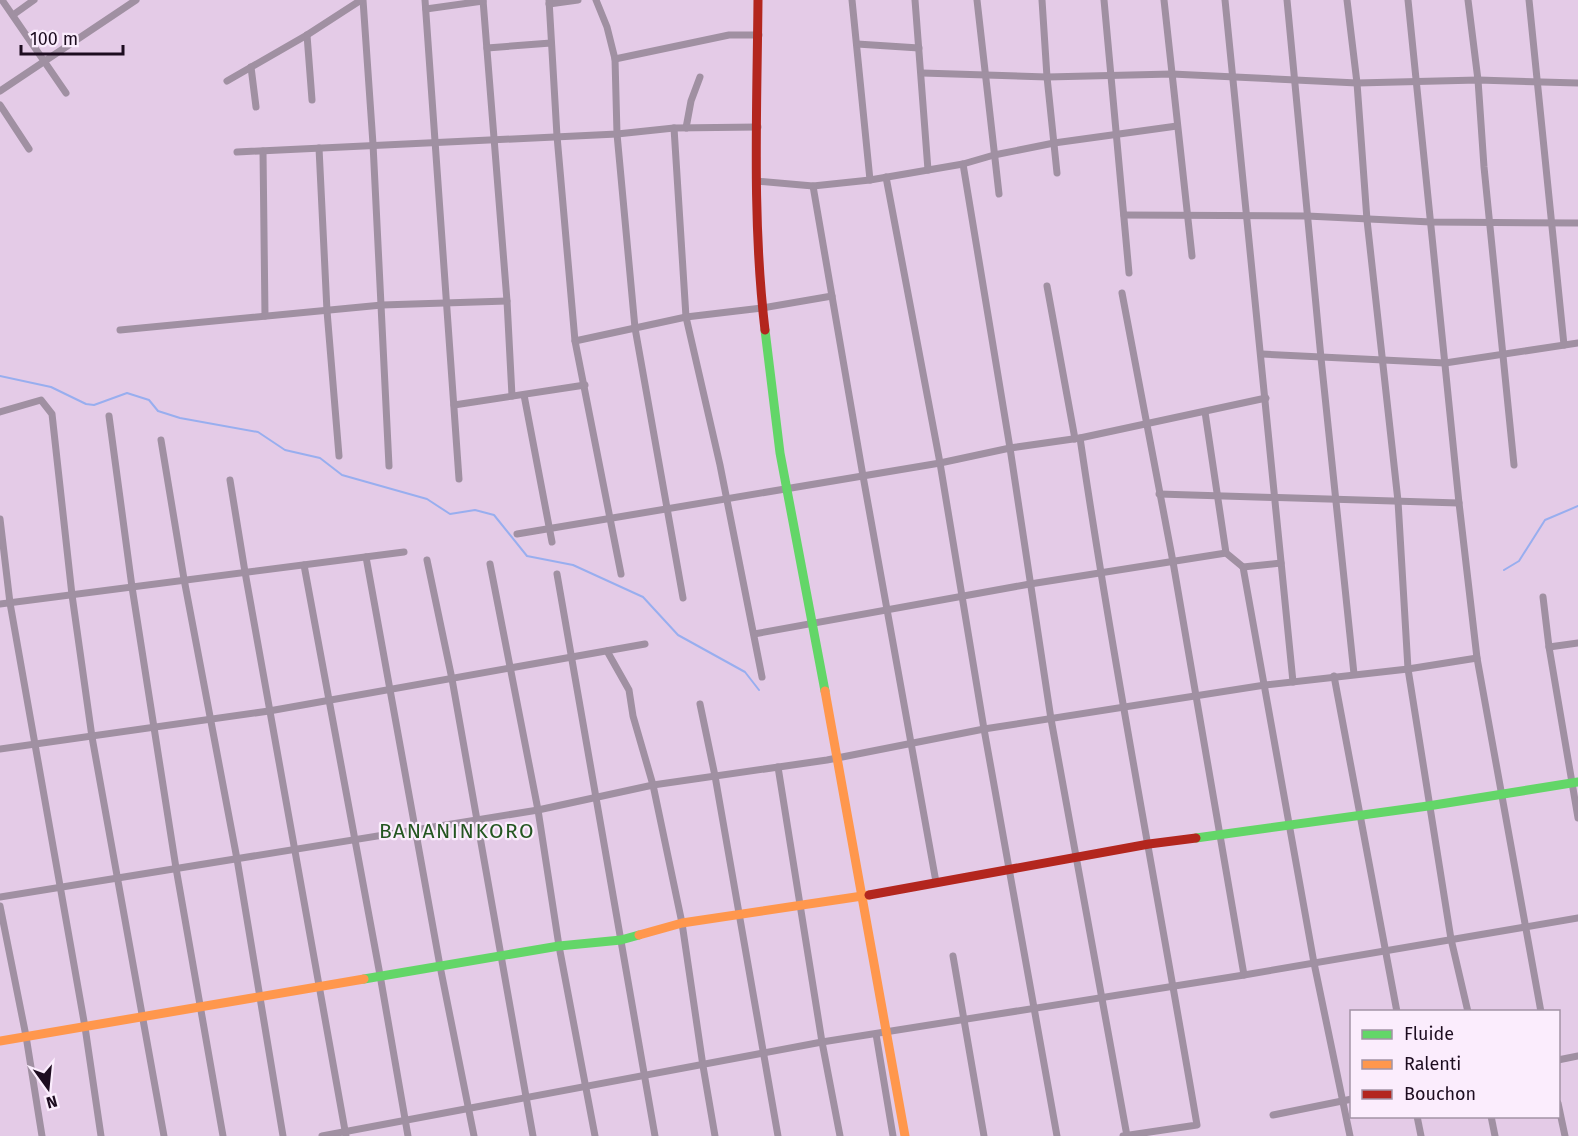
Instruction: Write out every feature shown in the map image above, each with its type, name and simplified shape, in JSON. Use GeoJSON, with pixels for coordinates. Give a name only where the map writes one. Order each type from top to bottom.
{"type":"FeatureCollection","features":[{"type":"Feature","properties":{"kind":"main road"},"geometry":{"type":"LineString","coordinates":[[758,0],[756,181],[762,308],[780,453],[838,757],[881,1033],[905,1136]]}},
{"type":"Feature","properties":{"kind":"main road"},"geometry":{"type":"LineString","coordinates":[[0,1041],[501,955],[621,940],[682,923],[861,896],[1149,844],[1428,806],[1575,782]]}},
{"type":"Feature","properties":{"kind":"street"},"geometry":{"type":"LineString","coordinates":[[2,0],[66,93]]}},
{"type":"Feature","properties":{"kind":"street"},"geometry":{"type":"LineString","coordinates":[[13,15],[34,0]]}},
{"type":"Feature","properties":{"kind":"street"},"geometry":{"type":"LineString","coordinates":[[0,91],[136,0]]}},
{"type":"Feature","properties":{"kind":"street"},"geometry":{"type":"LineString","coordinates":[[343,0],[348,7]]}},
{"type":"Feature","properties":{"kind":"street"},"geometry":{"type":"LineString","coordinates":[[227,81],[362,0],[373,144],[389,466]]}},
{"type":"Feature","properties":{"kind":"street"},"geometry":{"type":"LineString","coordinates":[[425,0],[459,479]]}},
{"type":"Feature","properties":{"kind":"street"},"geometry":{"type":"LineString","coordinates":[[578,0],[549,2],[557,136],[575,341],[621,574]]}},
{"type":"Feature","properties":{"kind":"street"},"geometry":{"type":"LineString","coordinates":[[596,0],[607,27],[615,59],[617,134],[635,328],[683,598]]}},
{"type":"Feature","properties":{"kind":"street"},"geometry":{"type":"LineString","coordinates":[[852,0],[870,180]]}},
{"type":"Feature","properties":{"kind":"street"},"geometry":{"type":"LineString","coordinates":[[915,0],[928,170]]}},
{"type":"Feature","properties":{"kind":"street"},"geometry":{"type":"LineString","coordinates":[[977,0],[999,194]]}},
{"type":"Feature","properties":{"kind":"street"},"geometry":{"type":"LineString","coordinates":[[1042,0],[1057,173]]}},
{"type":"Feature","properties":{"kind":"street"},"geometry":{"type":"LineString","coordinates":[[1104,0],[1128,273]]}},
{"type":"Feature","properties":{"kind":"street"},"geometry":{"type":"LineString","coordinates":[[1164,0],[1192,256]]}},
{"type":"Feature","properties":{"kind":"street"},"geometry":{"type":"LineString","coordinates":[[1225,0],[1293,682]]}},
{"type":"Feature","properties":{"kind":"street"},"geometry":{"type":"LineString","coordinates":[[1287,0],[1354,674]]}},
{"type":"Feature","properties":{"kind":"street"},"geometry":{"type":"LineString","coordinates":[[1347,0],[1357,83],[1367,220],[1398,501],[1408,669],[1451,939],[1468,1010]]}},
{"type":"Feature","properties":{"kind":"street"},"geometry":{"type":"LineString","coordinates":[[1408,0],[1478,658],[1541,1010]]}},
{"type":"Feature","properties":{"kind":"street"},"geometry":{"type":"LineString","coordinates":[[1468,0],[1478,80],[1489,221],[1514,465]]}},
{"type":"Feature","properties":{"kind":"street"},"geometry":{"type":"LineString","coordinates":[[1529,0],[1564,345]]}},
{"type":"Feature","properties":{"kind":"street"},"geometry":{"type":"LineString","coordinates":[[426,9],[483,1],[507,301],[512,396]]}},
{"type":"Feature","properties":{"kind":"street"},"geometry":{"type":"LineString","coordinates":[[307,35],[312,100]]}},
{"type":"Feature","properties":{"kind":"street"},"geometry":{"type":"LineString","coordinates":[[615,59],[729,35],[759,35]]}},
{"type":"Feature","properties":{"kind":"street"},"geometry":{"type":"LineString","coordinates":[[487,48],[551,43]]}},
{"type":"Feature","properties":{"kind":"street"},"geometry":{"type":"LineString","coordinates":[[856,44],[918,48]]}},
{"type":"Feature","properties":{"kind":"street"},"geometry":{"type":"LineString","coordinates":[[251,67],[256,107]]}},
{"type":"Feature","properties":{"kind":"street"},"geometry":{"type":"LineString","coordinates":[[922,73],[1047,77],[1172,74],[1357,83],[1478,80],[1578,83]]}},
{"type":"Feature","properties":{"kind":"street"},"geometry":{"type":"LineString","coordinates":[[686,128],[691,101],[700,77]]}},
{"type":"Feature","properties":{"kind":"street"},"geometry":{"type":"LineString","coordinates":[[0,105],[29,149]]}},
{"type":"Feature","properties":{"kind":"street"},"geometry":{"type":"LineString","coordinates":[[756,181],[813,186],[870,180],[963,164],[1054,143],[1178,126]]}},
{"type":"Feature","properties":{"kind":"street"},"geometry":{"type":"LineString","coordinates":[[237,152],[617,134],[674,128],[758,127]]}},
{"type":"Feature","properties":{"kind":"street"},"geometry":{"type":"LineString","coordinates":[[674,128],[686,317],[727,498],[762,677]]}},
{"type":"Feature","properties":{"kind":"street"},"geometry":{"type":"LineString","coordinates":[[320,148],[327,311],[339,456]]}},
{"type":"Feature","properties":{"kind":"street"},"geometry":{"type":"LineString","coordinates":[[263,151],[265,316]]}},
{"type":"Feature","properties":{"kind":"street"},"geometry":{"type":"LineString","coordinates":[[963,164],[1010,448],[1051,719],[1126,1136],[1197,1125],[1078,439],[1047,286]]}},
{"type":"Feature","properties":{"kind":"street"},"geometry":{"type":"LineString","coordinates":[[886,177],[940,463],[984,729],[1057,1136]]}},
{"type":"Feature","properties":{"kind":"street"},"geometry":{"type":"LineString","coordinates":[[813,186],[936,882]]}},
{"type":"Feature","properties":{"kind":"street"},"geometry":{"type":"LineString","coordinates":[[1124,215],[1307,216],[1431,222],[1578,223]]}},
{"type":"Feature","properties":{"kind":"street"},"geometry":{"type":"LineString","coordinates":[[1122,293],[1173,562],[1244,975]]}},
{"type":"Feature","properties":{"kind":"street"},"geometry":{"type":"LineString","coordinates":[[575,341],[686,317],[762,308],[832,296]]}},
{"type":"Feature","properties":{"kind":"street"},"geometry":{"type":"LineString","coordinates":[[120,330],[382,305],[507,301]]}},
{"type":"Feature","properties":{"kind":"street"},"geometry":{"type":"LineString","coordinates":[[1262,354],[1445,363],[1578,343]]}},
{"type":"Feature","properties":{"kind":"street"},"geometry":{"type":"LineString","coordinates":[[454,405],[585,385]]}},
{"type":"Feature","properties":{"kind":"street"},"geometry":{"type":"LineString","coordinates":[[524,395],[552,542]]}},
{"type":"Feature","properties":{"kind":"street"},"geometry":{"type":"LineString","coordinates":[[516,534],[940,463],[1010,448],[1078,439],[1266,398]]}},
{"type":"Feature","properties":{"kind":"street"},"geometry":{"type":"LineString","coordinates":[[0,412],[41,400],[52,414],[72,595],[92,737],[164,1136]]}},
{"type":"Feature","properties":{"kind":"street"},"geometry":{"type":"LineString","coordinates":[[1205,412],[1226,553],[1243,567],[1314,963],[1350,1136]]}},
{"type":"Feature","properties":{"kind":"street"},"geometry":{"type":"LineString","coordinates":[[109,416],[132,587],[176,868],[223,1136]]}},
{"type":"Feature","properties":{"kind":"street"},"geometry":{"type":"LineString","coordinates":[[161,440],[184,579],[237,859],[283,1136]]}},
{"type":"Feature","properties":{"kind":"street"},"geometry":{"type":"LineString","coordinates":[[230,480],[244,573],[346,1134]]}},
{"type":"Feature","properties":{"kind":"street"},"geometry":{"type":"LineString","coordinates":[[1159,494],[1460,503]]}},
{"type":"Feature","properties":{"kind":"street"},"geometry":{"type":"LineString","coordinates":[[0,519],[10,603],[85,1026],[101,1136]]}},
{"type":"Feature","properties":{"kind":"street"},"geometry":{"type":"LineString","coordinates":[[0,604],[404,552]]}},
{"type":"Feature","properties":{"kind":"street"},"geometry":{"type":"LineString","coordinates":[[754,633],[888,608],[1226,553]]}},
{"type":"Feature","properties":{"kind":"street"},"geometry":{"type":"LineString","coordinates":[[366,557],[440,966],[474,1136]]}},
{"type":"Feature","properties":{"kind":"street"},"geometry":{"type":"LineString","coordinates":[[427,560],[452,679],[533,1136]]}},
{"type":"Feature","properties":{"kind":"street"},"geometry":{"type":"LineString","coordinates":[[1243,567],[1281,563]]}},
{"type":"Feature","properties":{"kind":"street"},"geometry":{"type":"LineString","coordinates":[[490,564],[538,810],[559,946],[595,1136]]}},
{"type":"Feature","properties":{"kind":"street"},"geometry":{"type":"LineString","coordinates":[[304,565],[408,1136]]}},
{"type":"Feature","properties":{"kind":"street"},"geometry":{"type":"LineString","coordinates":[[557,574],[655,1136]]}},
{"type":"Feature","properties":{"kind":"street"},"geometry":{"type":"LineString","coordinates":[[1543,597],[1549,647],[1575,782],[1578,818]]}},
{"type":"Feature","properties":{"kind":"street"},"geometry":{"type":"LineString","coordinates":[[1549,647],[1578,643]]}},
{"type":"Feature","properties":{"kind":"street"},"geometry":{"type":"LineString","coordinates":[[0,749],[211,721],[645,644]]}},
{"type":"Feature","properties":{"kind":"street"},"geometry":{"type":"LineString","coordinates":[[607,651],[629,690],[633,716],[652,785],[682,923],[715,1136]]}},
{"type":"Feature","properties":{"kind":"street"},"geometry":{"type":"LineString","coordinates":[[0,897],[538,810],[652,785],[838,757],[984,729],[1265,685],[1408,669],[1478,658]]}},
{"type":"Feature","properties":{"kind":"street"},"geometry":{"type":"LineString","coordinates":[[1334,676],[1397,1010]]}},
{"type":"Feature","properties":{"kind":"street"},"geometry":{"type":"LineString","coordinates":[[700,704],[715,776],[778,1136]]}},
{"type":"Feature","properties":{"kind":"street"},"geometry":{"type":"LineString","coordinates":[[778,767],[802,905],[822,1042],[840,1136]]}},
{"type":"Feature","properties":{"kind":"street"},"geometry":{"type":"LineString","coordinates":[[0,906],[26,1036],[42,1136]]}},
{"type":"Feature","properties":{"kind":"street"},"geometry":{"type":"LineString","coordinates":[[322,1136],[346,1134],[405,1120],[822,1042],[1244,975],[1578,918]]}},
{"type":"Feature","properties":{"kind":"street"},"geometry":{"type":"LineString","coordinates":[[953,956],[984,1136]]}},
{"type":"Feature","properties":{"kind":"street"},"geometry":{"type":"LineString","coordinates":[[881,1033],[893,1136]]}},
{"type":"Feature","properties":{"kind":"street"},"geometry":{"type":"LineString","coordinates":[[1560,1060],[1578,1056]]}},
{"type":"Feature","properties":{"kind":"street"},"geometry":{"type":"LineString","coordinates":[[1273,1115],[1350,1099]]}},
{"type":"Feature","properties":{"kind":"street"},"geometry":{"type":"LineString","coordinates":[[1560,1112],[1565,1136]]}},
{"type":"Feature","properties":{"kind":"street"},"geometry":{"type":"LineString","coordinates":[[1417,1118],[1421,1136]]}},
{"type":"Feature","properties":{"kind":"street"},"geometry":{"type":"LineString","coordinates":[[1491,1118],[1495,1136]]}},
{"type":"Feature","properties":{"kind":"waterway"},"geometry":{"type":"LineString","coordinates":[[0,376],[51,387],[86,404],[94,405],[127,393],[149,400],[158,411],[180,418],[258,432],[285,450],[320,458],[342,475],[427,499],[450,514],[475,510],[494,515],[527,556],[573,565],[643,597],[678,635],[745,672],[759,690]]}},
{"type":"Feature","properties":{"kind":"waterway"},"geometry":{"type":"LineString","coordinates":[[1504,570],[1519,561],[1545,520],[1578,506]]}},
{"type":"Feature","properties":{"kind":"traffic: fast"},"geometry":{"type":"LineString","coordinates":[[765,330],[780,453],[825,691]]}},
{"type":"Feature","properties":{"kind":"traffic: fast"},"geometry":{"type":"LineString","coordinates":[[1196,838],[1428,806],[1578,782]]}},
{"type":"Feature","properties":{"kind":"traffic: fast"},"geometry":{"type":"LineString","coordinates":[[364,979],[559,946],[621,940],[639,935]]}},
{"type":"Feature","properties":{"kind":"traffic: slow"},"geometry":{"type":"LineString","coordinates":[[825,691],[905,1136]]}},
{"type":"Feature","properties":{"kind":"traffic: slow"},"geometry":{"type":"LineString","coordinates":[[639,935],[682,923],[869,895]]}},
{"type":"Feature","properties":{"kind":"traffic: slow"},"geometry":{"type":"LineString","coordinates":[[0,1041],[364,979]]}},
{"type":"Feature","properties":{"kind":"traffic: jam"},"geometry":{"type":"LineString","coordinates":[[758,0],[757,207],[765,330]]}},
{"type":"Feature","properties":{"kind":"traffic: jam"},"geometry":{"type":"LineString","coordinates":[[869,895],[1149,844],[1196,838]]}},
{"type":"Feature","properties":{"kind":"district","name":"BANANINKORO"},"geometry":{"type":"Point","coordinates":[457,831]}}]}
